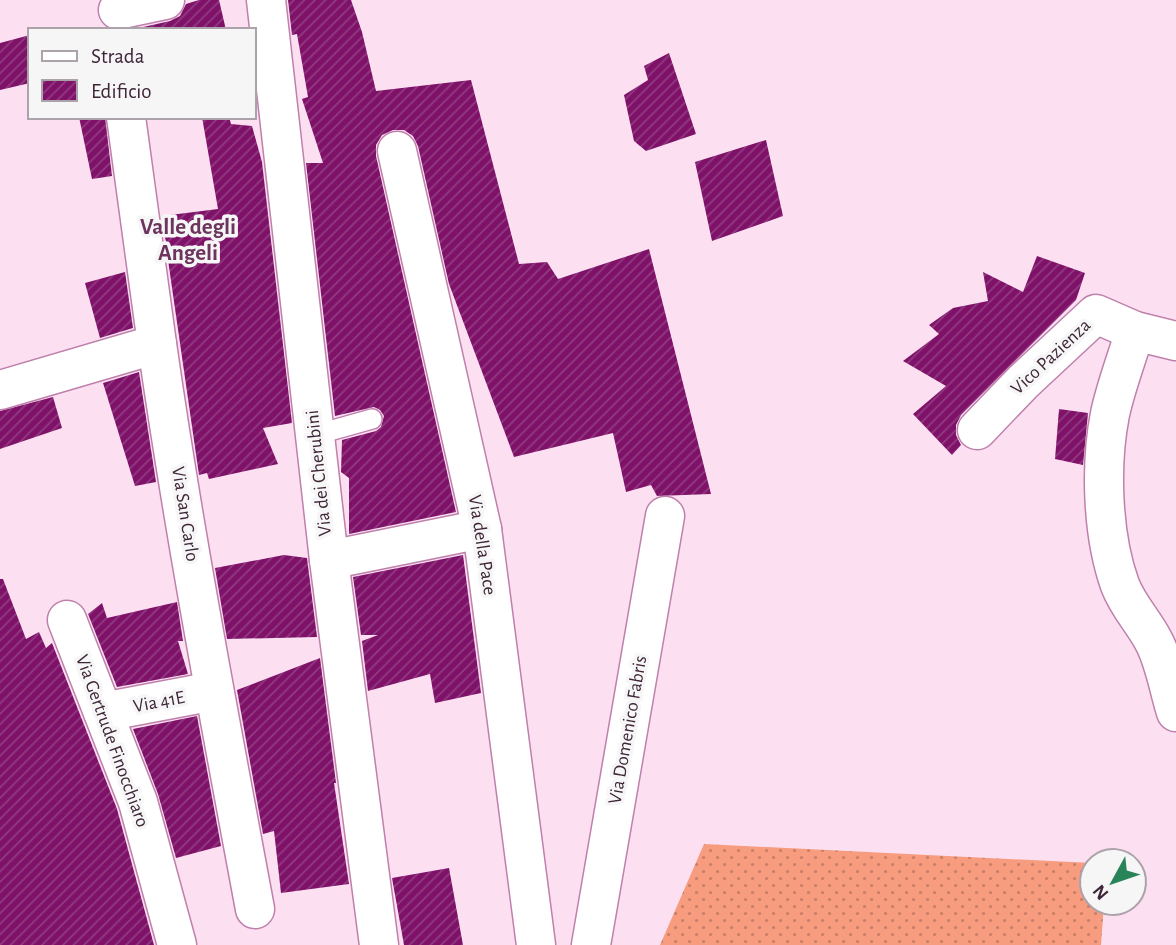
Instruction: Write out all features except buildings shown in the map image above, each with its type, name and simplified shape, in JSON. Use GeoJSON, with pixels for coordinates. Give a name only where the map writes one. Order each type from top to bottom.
{"type":"FeatureCollection","features":[{"type":"Feature","properties":{"kind":"street"},"geometry":{"type":"LineString","coordinates":[[118,13],[165,0]]}},
{"type":"Feature","properties":{"kind":"street","name":"Via dei Cherubini"},"geometry":{"type":"LineString","coordinates":[[266,0],[329,560],[379,945]]}},
{"type":"Feature","properties":{"kind":"street","name":"Via San Carlo"},"geometry":{"type":"LineString","coordinates":[[125,119],[141,212],[157,344],[214,691],[255,909]]}},
{"type":"Feature","properties":{"kind":"street","name":"Via della Pace"},"geometry":{"type":"LineString","coordinates":[[397,151],[482,529],[536,945]]}},
{"type":"Feature","properties":{"kind":"street","name":"Vico Pazienza"},"geometry":{"type":"LineString","coordinates":[[977,430],[1023,382],[1096,314],[1135,331],[1176,341]]}},
{"type":"Feature","properties":{"kind":"street"},"geometry":{"type":"LineString","coordinates":[[1135,331],[1110,414],[1105,495],[1111,547],[1120,584],[1131,609],[1154,641],[1176,712]]}},
{"type":"Feature","properties":{"kind":"street"},"geometry":{"type":"LineString","coordinates":[[0,390],[157,344]]}},
{"type":"Feature","properties":{"kind":"street","name":"Via Domenico Fabris"},"geometry":{"type":"LineString","coordinates":[[591,945],[665,516]]}},
{"type":"Feature","properties":{"kind":"street"},"geometry":{"type":"LineString","coordinates":[[329,560],[482,529]]}},
{"type":"Feature","properties":{"kind":"street","name":"Via Gertrude Finocchiaro"},"geometry":{"type":"LineString","coordinates":[[67,620],[138,802],[177,945]]}},
{"type":"Feature","properties":{"kind":"street","name":"Via 41E"},"geometry":{"type":"LineString","coordinates":[[103,712],[214,691]]}},
{"type":"Feature","properties":{"kind":"lane"},"geometry":{"type":"LineString","coordinates":[[315,435],[372,419]]}},
{"type":"Feature","properties":{"kind":"shaded area"},"geometry":{"type":"Polygon","coordinates":[[[704,844],[1078,862],[1078,917],[1103,917],[1101,945],[660,945],[704,844]]]}},
{"type":"Feature","properties":{"kind":"district","name":"Valle degli Angeli"},"geometry":{"type":"Point","coordinates":[188,240]}}]}
